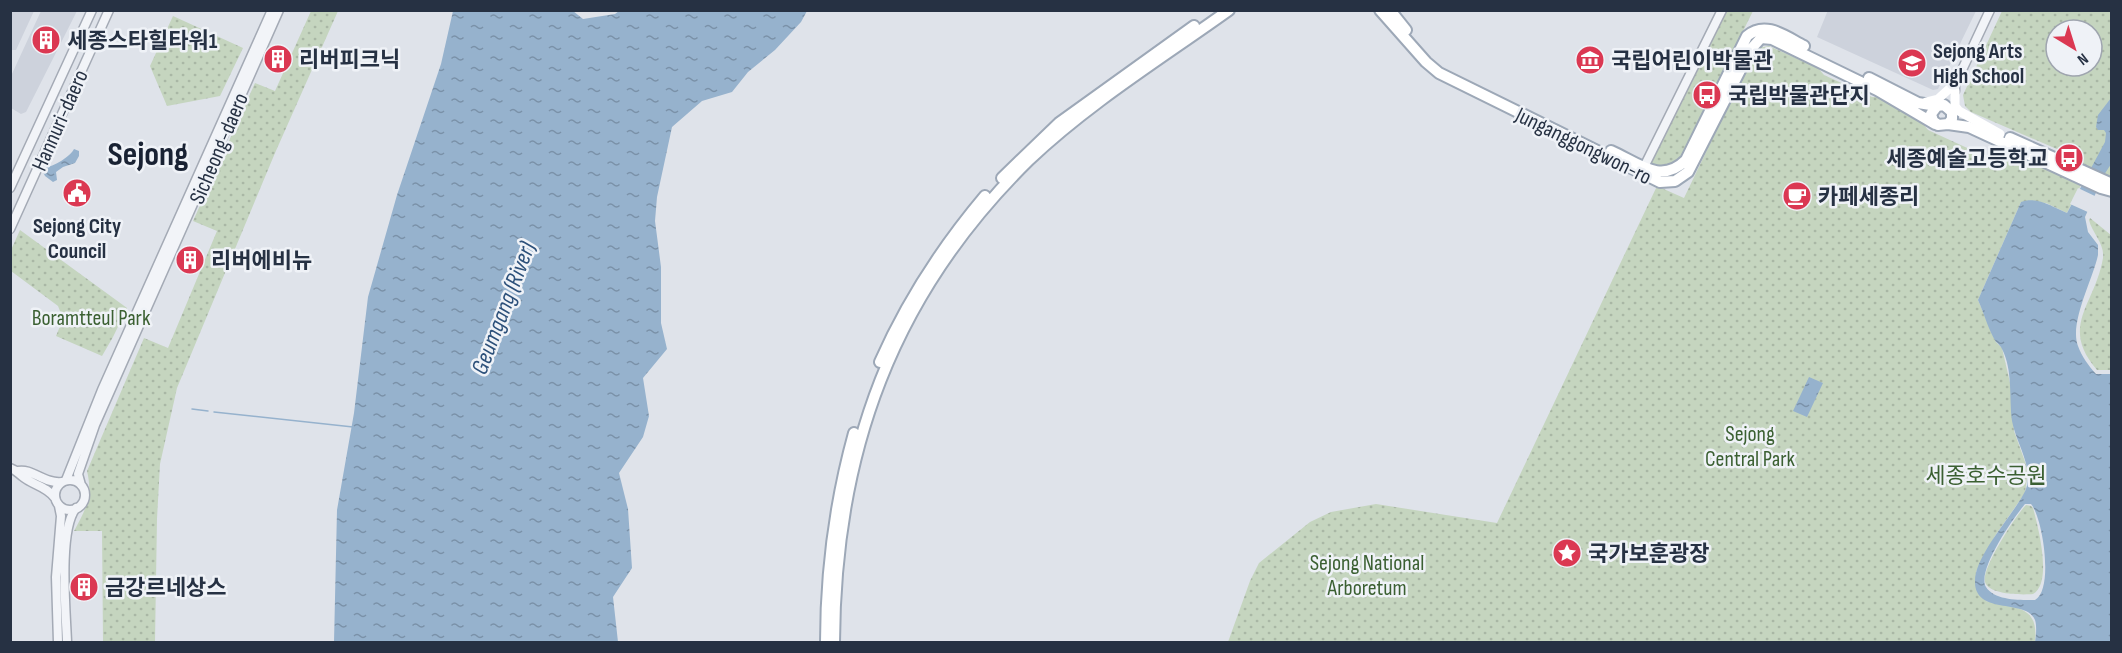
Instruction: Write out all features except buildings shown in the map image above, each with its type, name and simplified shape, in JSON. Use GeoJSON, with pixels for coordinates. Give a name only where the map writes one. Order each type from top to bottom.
{"type":"FeatureCollection","features":[{"type":"Feature","properties":{"kind":"main road"},"geometry":{"type":"LineString","coordinates":[[826,642],[829,565],[844,468],[874,375],[914,294],[959,227],[1025,154],[1059,123],[1097,94],[1216,10]]}},
{"type":"Feature","properties":{"kind":"main road"},"geometry":{"type":"LineString","coordinates":[[834,642],[837,566],[842,520],[852,470],[862,430],[880,379],[920,297],[965,232],[997,193],[1030,159],[1102,100],[1229,10]]}},
{"type":"Feature","properties":{"kind":"main road","name":"Junganggongwon-ro"},"geometry":{"type":"LineString","coordinates":[[1380,10],[1426,63],[1439,73],[1660,182],[1675,182],[1688,172],[1750,49],[1761,38],[1772,39],[1883,91],[1918,109],[1933,121]]}},
{"type":"Feature","properties":{"kind":"main road","name":"Junganggongwon-ro"},"geometry":{"type":"LineString","coordinates":[[1390,10],[1424,52],[1443,68],[1658,173],[1673,170],[1686,160],[1747,36],[1760,29],[1774,31],[1923,105],[1938,106]]}},
{"type":"Feature","properties":{"kind":"main road"},"geometry":{"type":"LineString","coordinates":[[1915,100],[1934,102],[1953,88]]}},
{"type":"Feature","properties":{"kind":"main road"},"geometry":{"type":"LineString","coordinates":[[1953,88],[1932,111],[1933,121],[1941,126],[1948,124],[1969,127],[2107,186]]}},
{"type":"Feature","properties":{"kind":"main road"},"geometry":{"type":"LineString","coordinates":[[1948,124],[1952,119],[1953,88]]}},
{"type":"Feature","properties":{"kind":"main road"},"geometry":{"type":"LineString","coordinates":[[1953,88],[1955,106],[1959,111],[2081,175]]}},
{"type":"Feature","properties":{"kind":"main road"},"geometry":{"type":"LineString","coordinates":[[1938,106],[1944,105],[1978,125],[2000,134]]}},
{"type":"Feature","properties":{"kind":"street","name":"Hannuri-daero"},"geometry":{"type":"LineString","coordinates":[[10,188],[92,10]]}},
{"type":"Feature","properties":{"kind":"street","name":"Hannuri-daero"},"geometry":{"type":"LineString","coordinates":[[10,229],[109,10]]}},
{"type":"Feature","properties":{"kind":"street","name":"Sicheong-daero"},"geometry":{"type":"LineString","coordinates":[[64,481],[272,10]]}},
{"type":"Feature","properties":{"kind":"street","name":"Sicheong-daero"},"geometry":{"type":"LineString","coordinates":[[81,485],[78,474],[95,425],[279,10]]}},
{"type":"Feature","properties":{"kind":"street"},"geometry":{"type":"LineString","coordinates":[[1644,166],[1722,10]]}},
{"type":"Feature","properties":{"kind":"street"},"geometry":{"type":"LineString","coordinates":[[1953,88],[1990,10]]}},
{"type":"Feature","properties":{"kind":"street"},"geometry":{"type":"LineString","coordinates":[[14,469],[23,470],[55,483],[74,480],[81,485],[84,498],[70,517],[66,543],[67,642]]}},
{"type":"Feature","properties":{"kind":"street"},"geometry":{"type":"LineString","coordinates":[[14,469],[21,476],[51,492],[57,502],[67,510],[76,508]]}},
{"type":"Feature","properties":{"kind":"street"},"geometry":{"type":"LineString","coordinates":[[58,642],[56,577],[61,516],[56,489],[64,481]]}},
{"type":"Feature","properties":{"kind":"shaded area"},"geometry":{"type":"Polygon","coordinates":[[[11,10],[34,11],[16,50],[11,50],[11,10]]]}},
{"type":"Feature","properties":{"kind":"shaded area","name":"Sejong Arts High School"},"geometry":{"type":"Polygon","coordinates":[[[1828,10],[1976,11],[1938,89],[1933,90],[1817,37],[1828,10]]]}},
{"type":"Feature","properties":{"kind":"shaded area"},"geometry":{"type":"Polygon","coordinates":[[[41,11],[77,11],[26,112],[21,114],[11,108],[11,76],[41,11]]]}},
{"type":"Feature","properties":{"kind":"green space"},"geometry":{"type":"Polygon","coordinates":[[[311,11],[338,11],[275,153],[177,388],[160,464],[155,642],[103,642],[102,531],[74,531],[89,495],[87,471],[144,338],[168,348],[217,231],[193,221],[255,83],[275,91],[311,11]]]}},
{"type":"Feature","properties":{"kind":"green space"},"geometry":{"type":"Polygon","coordinates":[[[1724,11],[1753,11],[1680,158],[1665,166],[1649,165],[1724,11]]]}},
{"type":"Feature","properties":{"kind":"green space"},"geometry":{"type":"Polygon","coordinates":[[[2002,11],[2111,11],[2111,177],[2080,163],[2073,156],[1971,112],[1965,106],[1963,95],[2002,11]]]}},
{"type":"Feature","properties":{"kind":"green space"},"geometry":{"type":"Polygon","coordinates":[[[173,16],[243,48],[220,96],[167,106],[150,66],[173,16]]]}},
{"type":"Feature","properties":{"kind":"green space","name":"Sejong Central Park"},"geometry":{"type":"Polygon","coordinates":[[[1769,46],[1818,68],[1824,75],[1872,97],[1882,97],[1921,121],[1928,130],[2000,163],[2007,149],[2081,185],[2067,213],[2046,203],[2021,202],[1978,300],[1996,342],[2002,348],[2011,387],[2014,431],[2028,470],[2025,493],[1995,536],[1976,572],[1986,601],[2015,607],[2029,614],[2035,630],[2035,642],[1228,642],[1250,581],[1259,563],[1310,522],[1331,512],[1376,504],[1497,523],[1657,186],[1684,198],[1751,58],[1757,48],[1769,46]]]}},
{"type":"Feature","properties":{"kind":"green space"},"geometry":{"type":"Polygon","coordinates":[[[2090,218],[2111,235],[2111,370],[2097,370],[2086,354],[2081,341],[2080,328],[2083,315],[2099,275],[2103,258],[2102,248],[2090,218]]]}},
{"type":"Feature","properties":{"kind":"green space","name":"Boramtteul Park"},"geometry":{"type":"Polygon","coordinates":[[[20,230],[127,308],[102,356],[56,336],[63,319],[58,306],[11,271],[11,250],[20,230]]]}},
{"type":"Feature","properties":{"kind":"green space","name":"세종호수공원"},"geometry":{"type":"Polygon","coordinates":[[[2026,505],[2033,508],[2040,540],[2043,567],[2039,588],[2033,594],[1993,590],[1985,582],[1988,566],[2008,530],[2026,505]]]}},
{"type":"Feature","properties":{"kind":"water","name":"Geumgang (River)"},"geometry":{"type":"Polygon","coordinates":[[[453,11],[573,11],[583,19],[615,14],[619,11],[807,11],[801,22],[775,50],[748,72],[732,92],[702,101],[672,127],[657,197],[655,221],[661,267],[661,323],[667,349],[643,378],[649,416],[643,437],[619,473],[628,509],[632,568],[613,597],[618,642],[334,642],[337,510],[354,413],[368,297],[397,195],[441,64],[453,11]]]}},
{"type":"Feature","properties":{"kind":"water"},"geometry":{"type":"Polygon","coordinates":[[[2111,98],[2111,164],[2085,217],[2088,232],[2098,245],[2098,255],[2079,313],[2076,336],[2081,354],[2096,374],[2111,374],[2111,642],[2035,642],[2036,622],[2030,613],[1983,599],[1977,592],[1975,581],[1981,560],[2025,492],[2028,478],[2026,462],[2012,421],[2008,366],[2002,348],[1991,332],[1978,300],[2021,202],[2039,201],[2067,213],[2105,142],[2106,133],[2096,127],[2098,115],[2111,98]],[[2025,504],[2013,520],[1986,569],[1984,579],[1986,587],[1995,595],[2016,600],[2035,600],[2041,594],[2044,583],[2045,554],[2043,538],[2031,504],[2025,504]]]}},
{"type":"Feature","properties":{"kind":"water"},"geometry":{"type":"Polygon","coordinates":[[[74,149],[79,151],[79,156],[75,163],[56,172],[57,180],[53,182],[45,176],[43,172],[46,167],[61,161],[74,149]]]}},
{"type":"Feature","properties":{"kind":"water"},"geometry":{"type":"Polygon","coordinates":[[[1809,377],[1823,383],[1807,417],[1793,411],[1809,377]]]}},
{"type":"Feature","properties":{"kind":"pier"},"geometry":{"type":"Polygon","coordinates":[[[2078,188],[2097,197],[2090,213],[2070,204],[2078,188]]]}},
{"type":"Feature","properties":{"kind":"waterway"},"geometry":{"type":"LineString","coordinates":[[192,409],[208,411]]}},
{"type":"Feature","properties":{"kind":"waterway"},"geometry":{"type":"LineString","coordinates":[[214,412],[353,427]]}},
{"type":"Feature","properties":{"kind":"place","name":"세종스타힐타워1"},"geometry":{"type":"Point","coordinates":[46,40]}},
{"type":"Feature","properties":{"kind":"place","name":"리버피크닉"},"geometry":{"type":"Point","coordinates":[278,59]}},
{"type":"Feature","properties":{"kind":"place","name":"국립어린이박물관"},"geometry":{"type":"Point","coordinates":[1590,60]}},
{"type":"Feature","properties":{"kind":"place","name":"Sejong Arts High School"},"geometry":{"type":"Point","coordinates":[1912,63]}},
{"type":"Feature","properties":{"kind":"place","name":"국립박물관단지"},"geometry":{"type":"Point","coordinates":[1707,95]}},
{"type":"Feature","properties":{"kind":"place","name":"세종예술고등학교"},"geometry":{"type":"Point","coordinates":[2069,158]}},
{"type":"Feature","properties":{"kind":"place","name":"Sejong City Council"},"geometry":{"type":"Point","coordinates":[77,193]}},
{"type":"Feature","properties":{"kind":"place","name":"카페세종리"},"geometry":{"type":"Point","coordinates":[1797,196]}},
{"type":"Feature","properties":{"kind":"place","name":"리버에비뉴"},"geometry":{"type":"Point","coordinates":[190,260]}},
{"type":"Feature","properties":{"kind":"place","name":"국가보훈광장"},"geometry":{"type":"Point","coordinates":[1567,553]}},
{"type":"Feature","properties":{"kind":"place","name":"금강르네상스"},"geometry":{"type":"Point","coordinates":[84,587]}},
{"type":"Feature","properties":{"kind":"district","name":"Sejong"},"geometry":{"type":"Point","coordinates":[148,153]}},
{"type":"Feature","properties":{"kind":"park label","name":"Sejong National Arboretum"},"geometry":{"type":"Point","coordinates":[1367,574]}}]}
